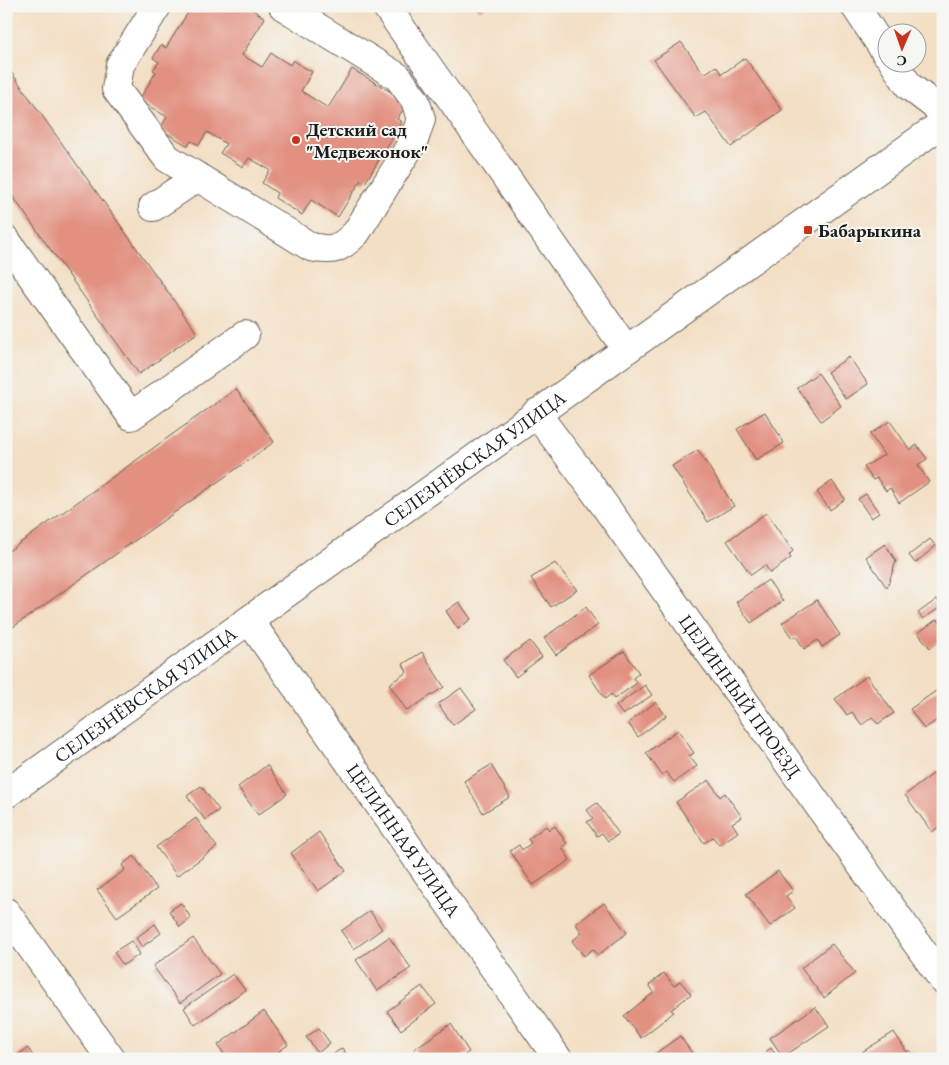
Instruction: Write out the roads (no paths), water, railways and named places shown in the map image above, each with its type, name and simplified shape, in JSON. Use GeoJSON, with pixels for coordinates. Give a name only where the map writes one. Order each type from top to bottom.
{"type":"FeatureCollection","features":[{"type":"Feature","properties":{"kind":"street"},"geometry":{"type":"LineString","coordinates":[[157,6],[120,65],[116,89],[167,158],[311,247],[329,251],[344,244],[356,233],[414,140],[421,119],[415,100],[398,77],[287,7]]}},
{"type":"Feature","properties":{"kind":"street"},"geometry":{"type":"LineString","coordinates":[[386,6],[626,349]]}},
{"type":"Feature","properties":{"kind":"street"},"geometry":{"type":"LineString","coordinates":[[855,6],[876,38]]}},
{"type":"Feature","properties":{"kind":"street"},"geometry":{"type":"LineString","coordinates":[[900,72],[909,86],[943,112]]}},
{"type":"Feature","properties":{"kind":"street","name":"СЕЛЕЗНЁВСКАЯ УЛИЦА"},"geometry":{"type":"LineString","coordinates":[[6,794],[943,123]]}},
{"type":"Feature","properties":{"kind":"street"},"geometry":{"type":"LineString","coordinates":[[154,207],[198,177]]}},
{"type":"Feature","properties":{"kind":"street"},"geometry":{"type":"LineString","coordinates":[[6,240],[131,416],[245,335]]}},
{"type":"Feature","properties":{"kind":"street","name":"ЦЕЛИННЫЙ ПРОЕЗД"},"geometry":{"type":"LineString","coordinates":[[536,413],[591,486],[943,980]]}},
{"type":"Feature","properties":{"kind":"street","name":"ЦЕЛИННАЯ УЛИЦА"},"geometry":{"type":"LineString","coordinates":[[249,620],[558,1059]]}},
{"type":"Feature","properties":{"kind":"street"},"geometry":{"type":"LineString","coordinates":[[6,912],[111,1059]]}},
{"type":"Feature","properties":{"kind":"place","name":"Детский сад \"Медвежонок\""},"geometry":{"type":"Point","coordinates":[296,140]}},
{"type":"Feature","properties":{"kind":"place","name":"Бабарыкина"},"geometry":{"type":"Point","coordinates":[808,230]}}]}
